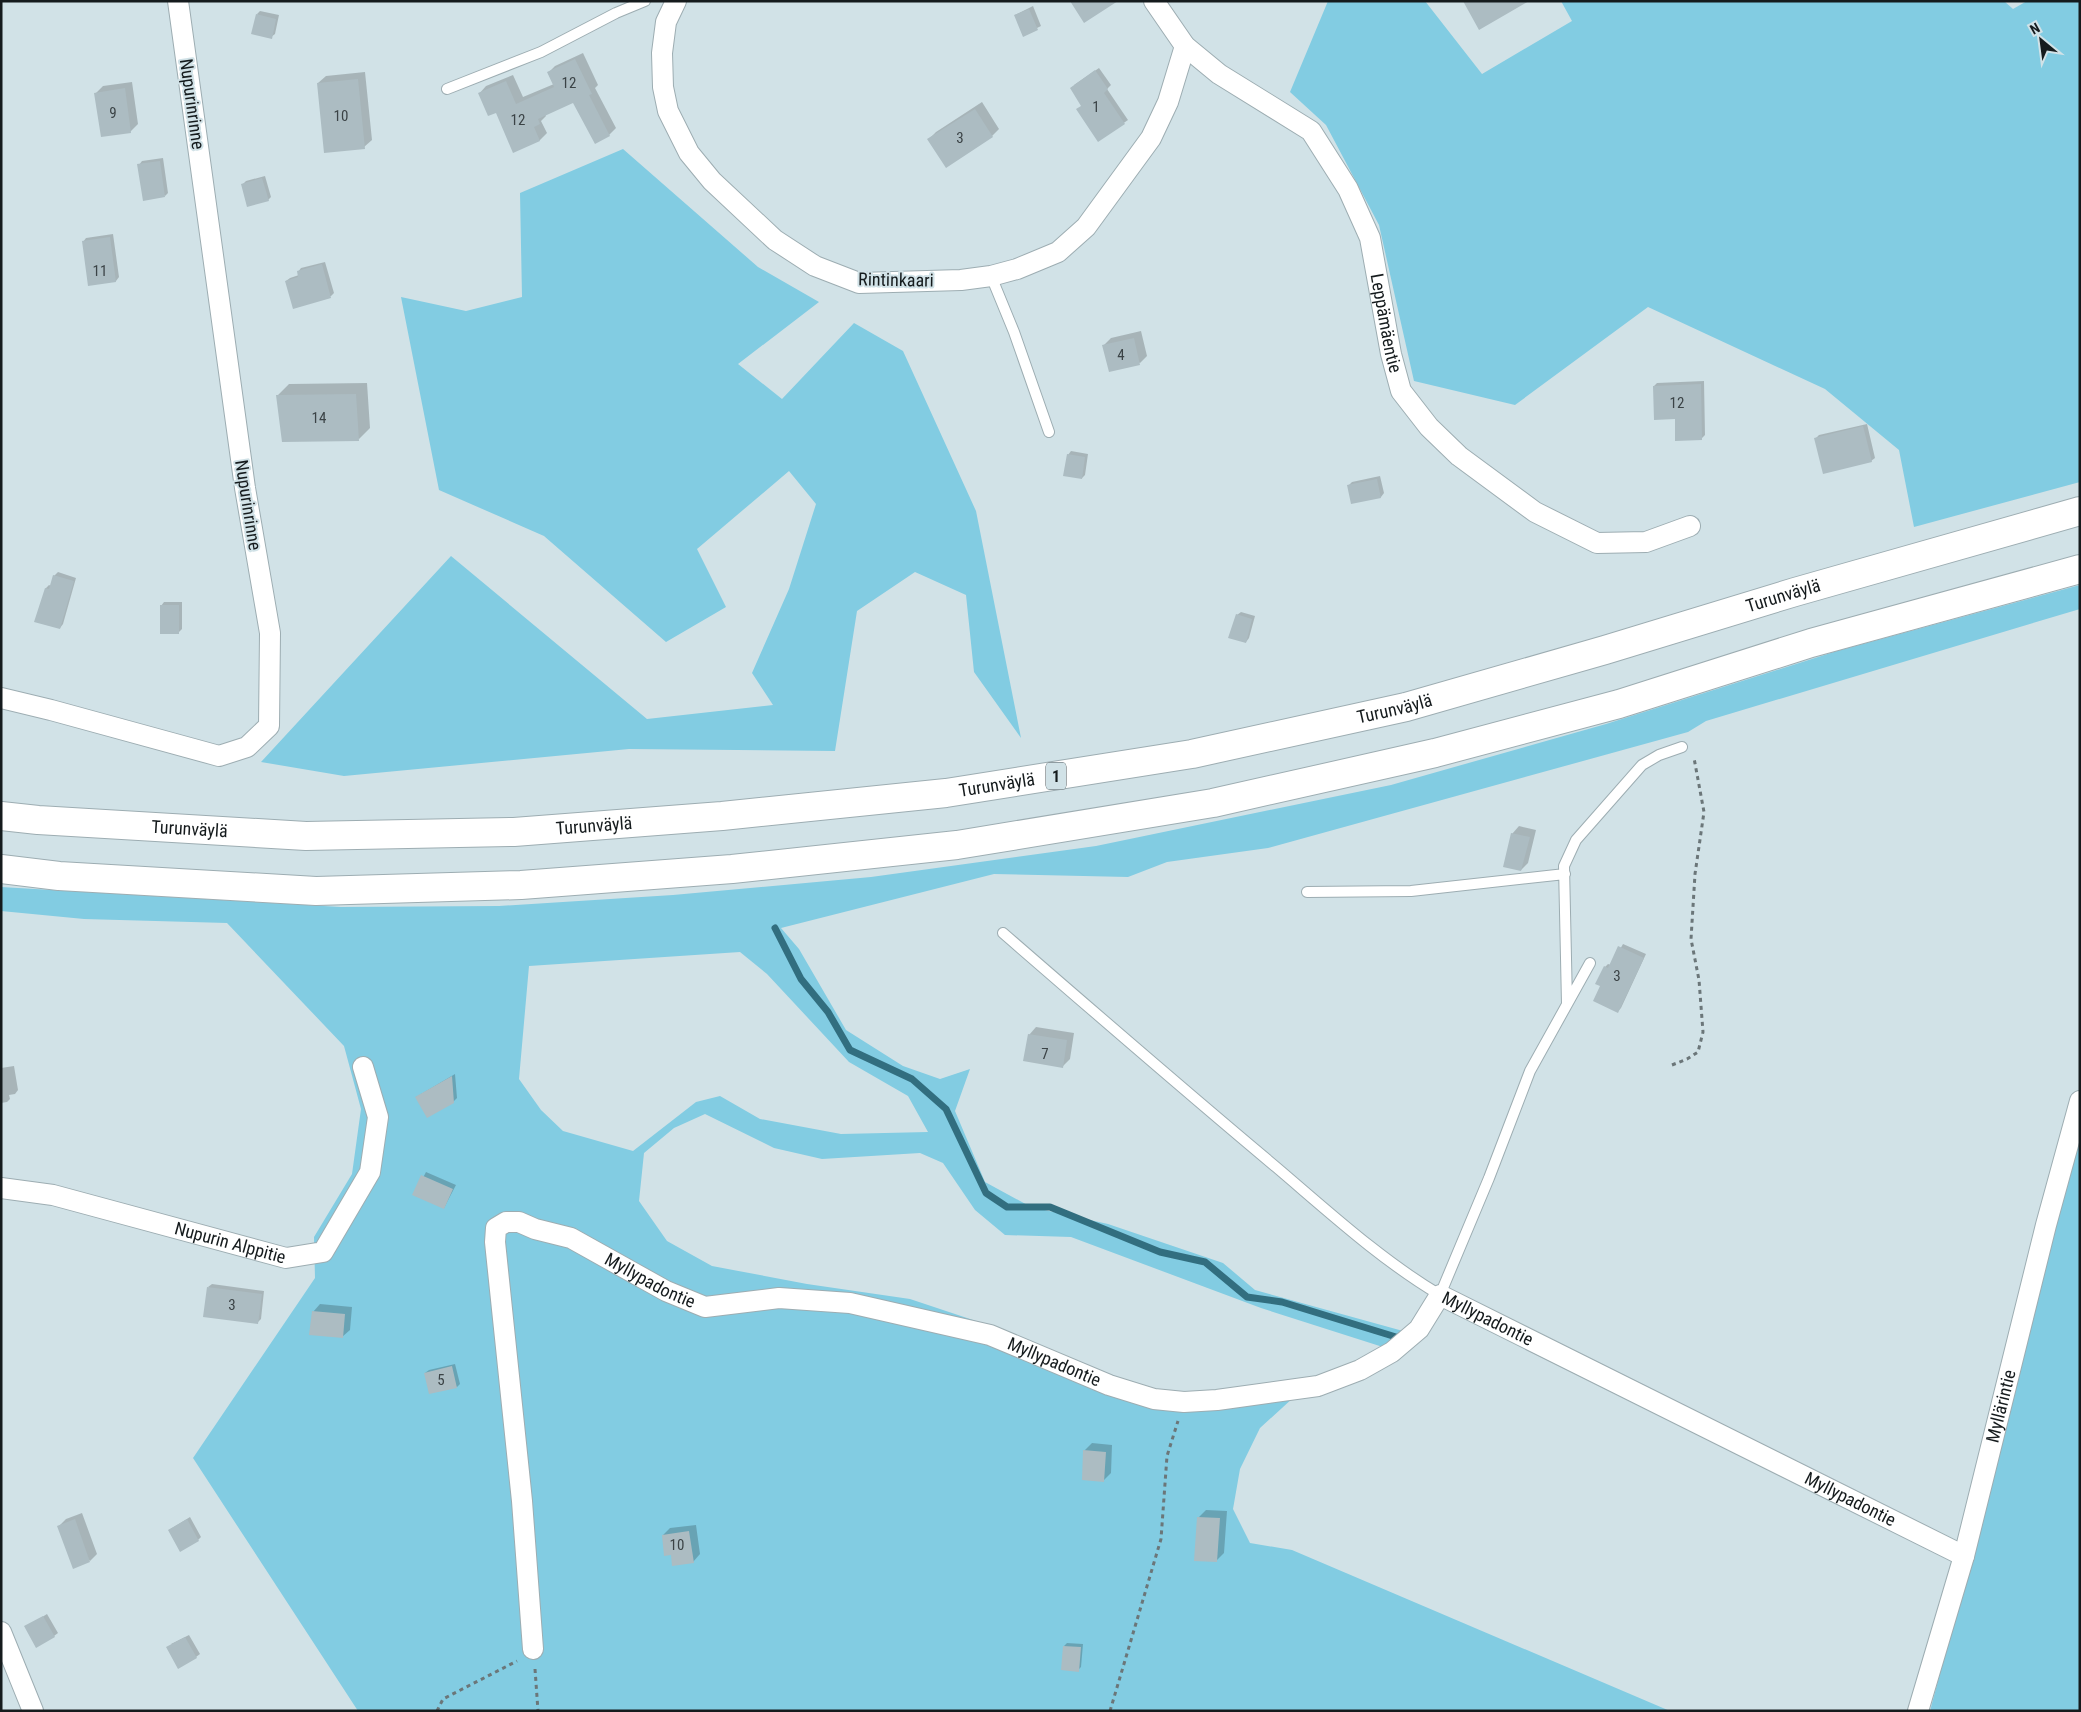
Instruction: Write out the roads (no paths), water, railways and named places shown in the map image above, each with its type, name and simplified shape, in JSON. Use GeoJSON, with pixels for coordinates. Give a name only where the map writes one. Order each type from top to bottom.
{"type":"FeatureCollection","features":[{"type":"Feature","properties":{"kind":"highway","name":"Turunväylä"},"geometry":{"type":"LineString","coordinates":[[1,816],[38,820],[306,836],[504,832],[722,816],[946,793],[1192,754],[1406,707],[1605,650],[1795,592],[2080,511]]}},
{"type":"Feature","properties":{"kind":"highway"},"geometry":{"type":"LineString","coordinates":[[1,869],[59,876],[316,891],[521,885],[732,869],[957,845],[1213,803],[1435,753],[1619,704],[1811,642],[2080,568]]}},
{"type":"Feature","properties":{"kind":"street","name":"Nupurinrinne"},"geometry":{"type":"LineString","coordinates":[[1,698],[219,756],[247,747],[269,726],[270,634],[244,488],[178,1]]}},
{"type":"Feature","properties":{"kind":"street","name":"Rintinkaari"},"geometry":{"type":"LineString","coordinates":[[676,1],[666,22],[662,54],[663,87],[668,111],[689,153],[712,181],[775,240],[815,266],[859,283],[961,280],[991,276],[1017,269],[1058,252],[1086,227],[1150,138],[1168,102],[1185,46]]}},
{"type":"Feature","properties":{"kind":"street","name":"Leppämäentie"},"geometry":{"type":"LineString","coordinates":[[1154,1],[1185,46],[1219,74],[1311,131],[1348,189],[1370,238],[1391,354],[1401,391],[1429,427],[1459,456],[1535,512],[1597,543],[1646,542],[1690,526]]}},
{"type":"Feature","properties":{"kind":"street","name":"Nupurin Alppitie"},"geometry":{"type":"LineString","coordinates":[[1,1188],[53,1194],[286,1258],[323,1252],[370,1172],[378,1117],[363,1067]]}},
{"type":"Feature","properties":{"kind":"street","name":"Myllärintie"},"geometry":{"type":"LineString","coordinates":[[1918,1711],[1964,1556],[2046,1225],[2080,1101]]}},
{"type":"Feature","properties":{"kind":"street","name":"Myllypadontie"},"geometry":{"type":"LineString","coordinates":[[533,1649],[522,1501],[494,1242],[496,1228],[506,1222],[519,1222],[571,1238],[666,1292],[705,1307],[779,1298],[850,1303],[990,1335],[1109,1385],[1154,1399],[1184,1402],[1217,1400],[1318,1386],[1360,1370],[1392,1352],[1419,1329],[1440,1296],[1964,1556]]}},
{"type":"Feature","properties":{"kind":"street"},"geometry":{"type":"LineString","coordinates":[[1,1632],[32,1711]]}},
{"type":"Feature","properties":{"kind":"lane"},"geometry":{"type":"LineString","coordinates":[[447,89],[541,52],[616,13],[645,1]]}},
{"type":"Feature","properties":{"kind":"lane"},"geometry":{"type":"LineString","coordinates":[[991,276],[1014,332],[1049,432]]}},
{"type":"Feature","properties":{"kind":"lane"},"geometry":{"type":"LineString","coordinates":[[1567,1005],[1564,866],[1576,840],[1642,765],[1659,755],[1682,747]]}},
{"type":"Feature","properties":{"kind":"lane"},"geometry":{"type":"LineString","coordinates":[[1307,892],[1411,891],[1565,874]]}},
{"type":"Feature","properties":{"kind":"lane"},"geometry":{"type":"LineString","coordinates":[[1003,933],[1178,1085],[1324,1207],[1409,1277],[1440,1296],[1489,1178],[1530,1071],[1590,963]]}},
{"type":"Feature","properties":{"kind":"waterway"},"geometry":{"type":"LineString","coordinates":[[775,928],[801,979],[828,1012],[850,1050],[912,1079],[946,1109],[986,1193],[1007,1207],[1050,1207],[1160,1252],[1205,1262],[1247,1297],[1282,1302],[1396,1337]]}}]}
